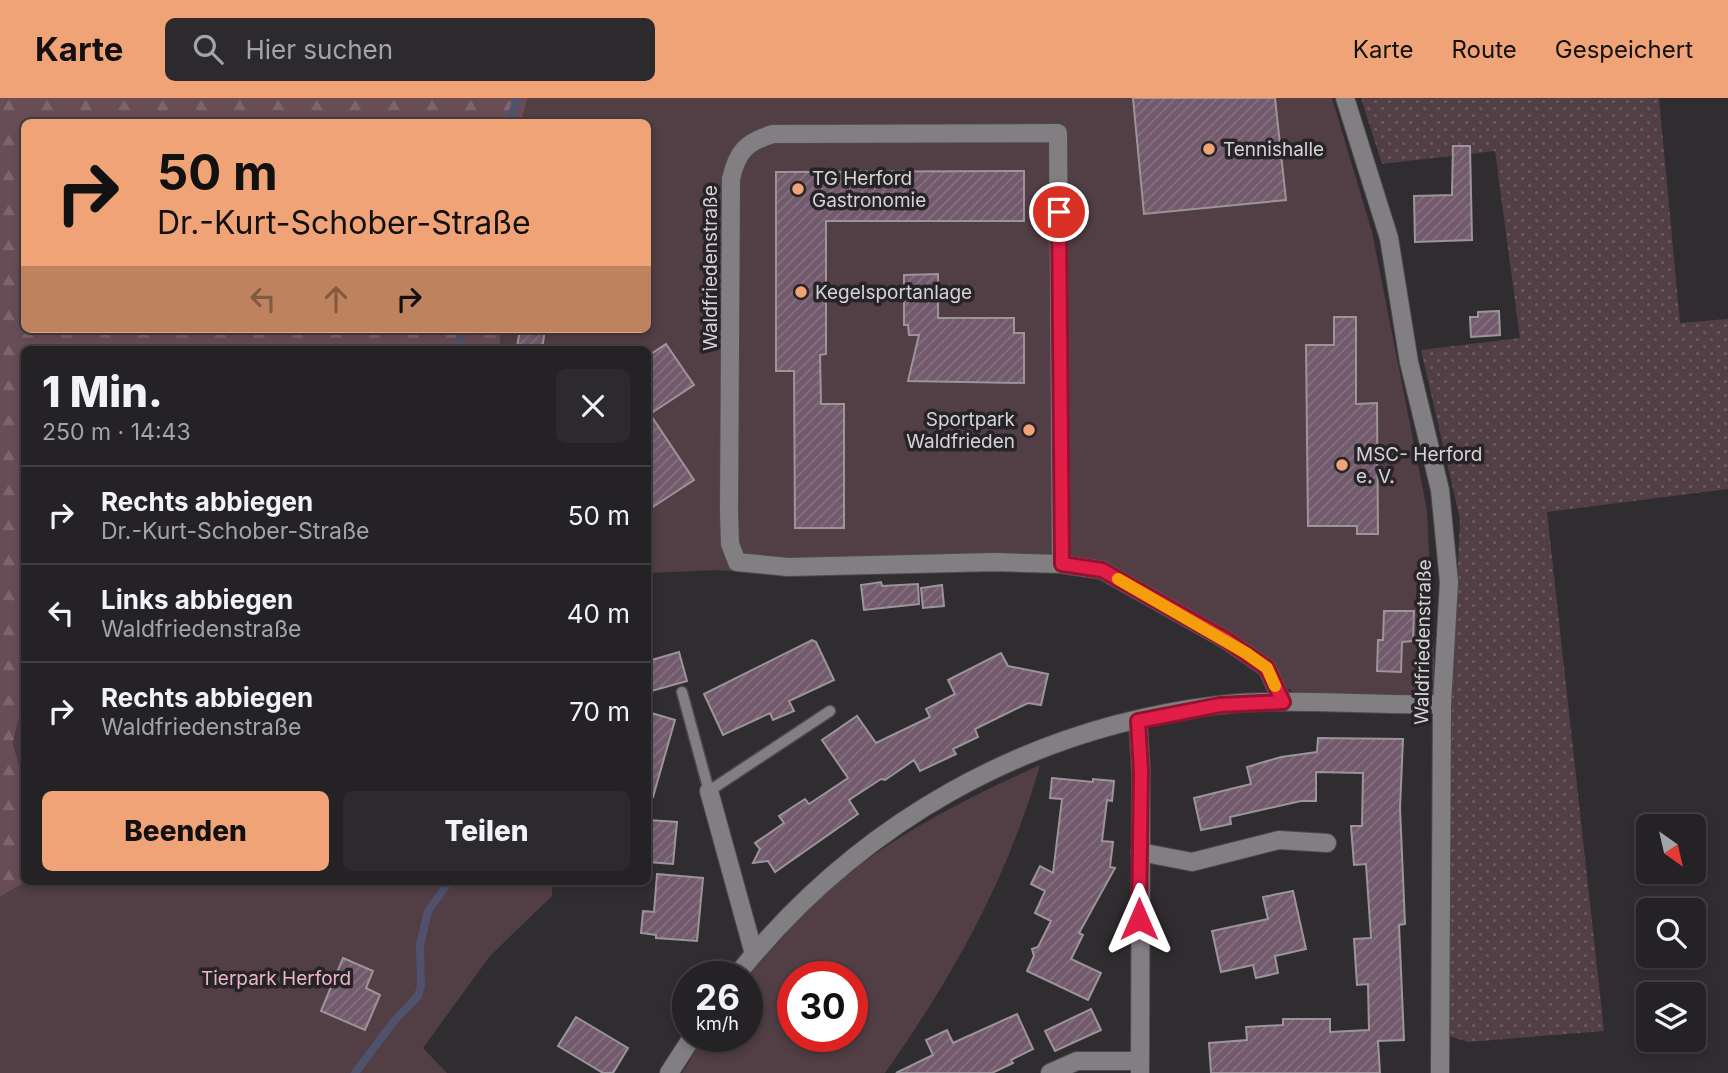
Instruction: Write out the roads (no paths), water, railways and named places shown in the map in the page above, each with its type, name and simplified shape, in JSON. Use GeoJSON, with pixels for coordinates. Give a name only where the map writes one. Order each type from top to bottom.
{"type":"FeatureCollection","features":[{"type":"Feature","properties":{"kind":"street","name":"Waldfriedenstraße"},"geometry":{"type":"LineString","coordinates":[[1345,98],[1389,238],[1409,362],[1440,490],[1448,582],[1442,704],[1440,1073]]}},
{"type":"Feature","properties":{"kind":"street","name":"Waldfriedenstraße"},"geometry":{"type":"LineString","coordinates":[[1062,564],[1058,133],[773,134],[754,139],[740,150],[731,179],[729,511],[730,544],[737,562],[788,567],[995,562],[1062,564],[1102,570],[1225,639],[1267,668],[1283,702]]}},
{"type":"Feature","properties":{"kind":"street"},"geometry":{"type":"LineString","coordinates":[[748,961],[830,875],[914,812],[993,769],[1080,736],[1138,721],[1220,705],[1283,702],[1442,704]]}},
{"type":"Feature","properties":{"kind":"street"},"geometry":{"type":"LineString","coordinates":[[1050,1073],[1077,1061],[1140,1067],[1141,772],[1138,721]]}},
{"type":"Feature","properties":{"kind":"street"},"geometry":{"type":"LineString","coordinates":[[709,791],[754,954]]}},
{"type":"Feature","properties":{"kind":"street"},"geometry":{"type":"LineString","coordinates":[[1140,852],[1192,862],[1279,840],[1326,843]]}},
{"type":"Feature","properties":{"kind":"street"},"geometry":{"type":"LineString","coordinates":[[669,1073],[683,1052]]}},
{"type":"Feature","properties":{"kind":"lane"},"geometry":{"type":"LineString","coordinates":[[682,692],[709,791],[830,711]]}},
{"type":"Feature","properties":{"kind":"waterway"},"geometry":{"type":"LineString","coordinates":[[511,119],[517,98]]}},
{"type":"Feature","properties":{"kind":"waterway"},"geometry":{"type":"LineString","coordinates":[[459,346],[460,333]]}},
{"type":"Feature","properties":{"kind":"waterway"},"geometry":{"type":"LineString","coordinates":[[355,1073],[395,1020],[418,996],[421,986],[420,945],[428,911],[447,885]]}},
{"type":"Feature","properties":{"kind":"place","name":"Tennishalle"},"geometry":{"type":"Point","coordinates":[1209,149]}},
{"type":"Feature","properties":{"kind":"place","name":"TG Herford Gastronomie"},"geometry":{"type":"Point","coordinates":[798,189]}},
{"type":"Feature","properties":{"kind":"place","name":"Kegelsportanlage"},"geometry":{"type":"Point","coordinates":[801,292]}},
{"type":"Feature","properties":{"kind":"place","name":"Sportpark Waldfrieden"},"geometry":{"type":"Point","coordinates":[1029,430]}},
{"type":"Feature","properties":{"kind":"place","name":"MSC- Herford e. V."},"geometry":{"type":"Point","coordinates":[1342,465]}},
{"type":"Feature","properties":{"kind":"park label","name":"Tierpark Herford"},"geometry":{"type":"Point","coordinates":[276,978]}}]}
